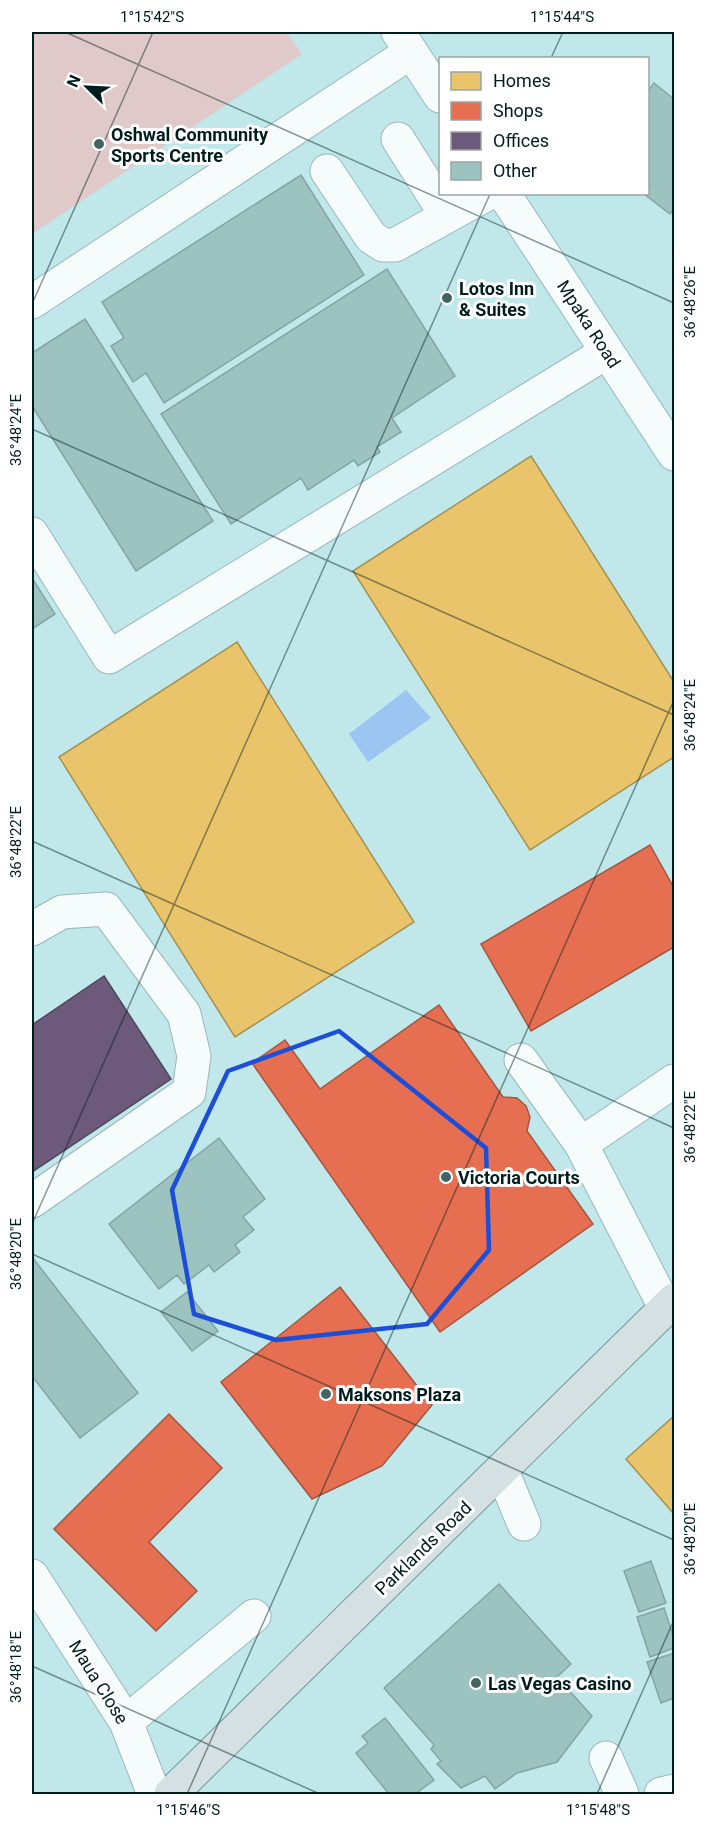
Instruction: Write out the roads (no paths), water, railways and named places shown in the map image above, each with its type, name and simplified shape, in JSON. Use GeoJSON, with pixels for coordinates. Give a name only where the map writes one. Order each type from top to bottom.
{"type":"FeatureCollection","features":[{"type":"Feature","properties":{"kind":"main road","name":"Parklands Road"},"geometry":{"type":"LineString","coordinates":[[171,1794],[670,1305]]}},
{"type":"Feature","properties":{"kind":"street"},"geometry":{"type":"LineString","coordinates":[[32,302],[405,42],[439,93]]}},
{"type":"Feature","properties":{"kind":"street"},"geometry":{"type":"LineString","coordinates":[[398,139],[446,215]]}},
{"type":"Feature","properties":{"kind":"street"},"geometry":{"type":"LineString","coordinates":[[327,171],[371,237],[383,245],[395,245],[485,195]]}},
{"type":"Feature","properties":{"kind":"street","name":"Mpaka Road"},"geometry":{"type":"LineString","coordinates":[[505,195],[607,352],[670,438]]}},
{"type":"Feature","properties":{"kind":"street"},"geometry":{"type":"LineString","coordinates":[[32,534],[109,657],[607,352]]}},
{"type":"Feature","properties":{"kind":"street"},"geometry":{"type":"LineString","coordinates":[[32,929],[62,912],[106,909],[184,1014],[194,1056],[189,1092],[32,1201]]}},
{"type":"Feature","properties":{"kind":"street"},"geometry":{"type":"LineString","coordinates":[[521,1060],[581,1144],[670,1305]]}},
{"type":"Feature","properties":{"kind":"street"},"geometry":{"type":"LineString","coordinates":[[581,1144],[675,1081]]}},
{"type":"Feature","properties":{"kind":"street"},"geometry":{"type":"LineString","coordinates":[[502,1471],[524,1524]]}},
{"type":"Feature","properties":{"kind":"street","name":"Maua Close"},"geometry":{"type":"LineString","coordinates":[[32,1576],[126,1722],[154,1794]]}},
{"type":"Feature","properties":{"kind":"street"},"geometry":{"type":"LineString","coordinates":[[126,1722],[254,1616]]}},
{"type":"Feature","properties":{"kind":"street"},"geometry":{"type":"LineString","coordinates":[[606,1758],[622,1794]]}},
{"type":"Feature","properties":{"kind":"street"},"geometry":{"type":"LineString","coordinates":[[662,1794],[675,1791]]}},
{"type":"Feature","properties":{"kind":"water"},"geometry":{"type":"Polygon","coordinates":[[[406,690],[431,718],[368,762],[349,734],[406,690]]]}},
{"type":"Feature","properties":{"kind":"place","name":"Oshwal Community Sports Centre"},"geometry":{"type":"Point","coordinates":[99,144]}},
{"type":"Feature","properties":{"kind":"place","name":"Lotos Inn & Suites"},"geometry":{"type":"Point","coordinates":[447,298]}},
{"type":"Feature","properties":{"kind":"place","name":"Victoria Courts"},"geometry":{"type":"Point","coordinates":[446,1177]}},
{"type":"Feature","properties":{"kind":"place","name":"Maksons Plaza"},"geometry":{"type":"Point","coordinates":[326,1394]}},
{"type":"Feature","properties":{"kind":"place","name":"Las Vegas Casino"},"geometry":{"type":"Point","coordinates":[476,1683]}}]}
